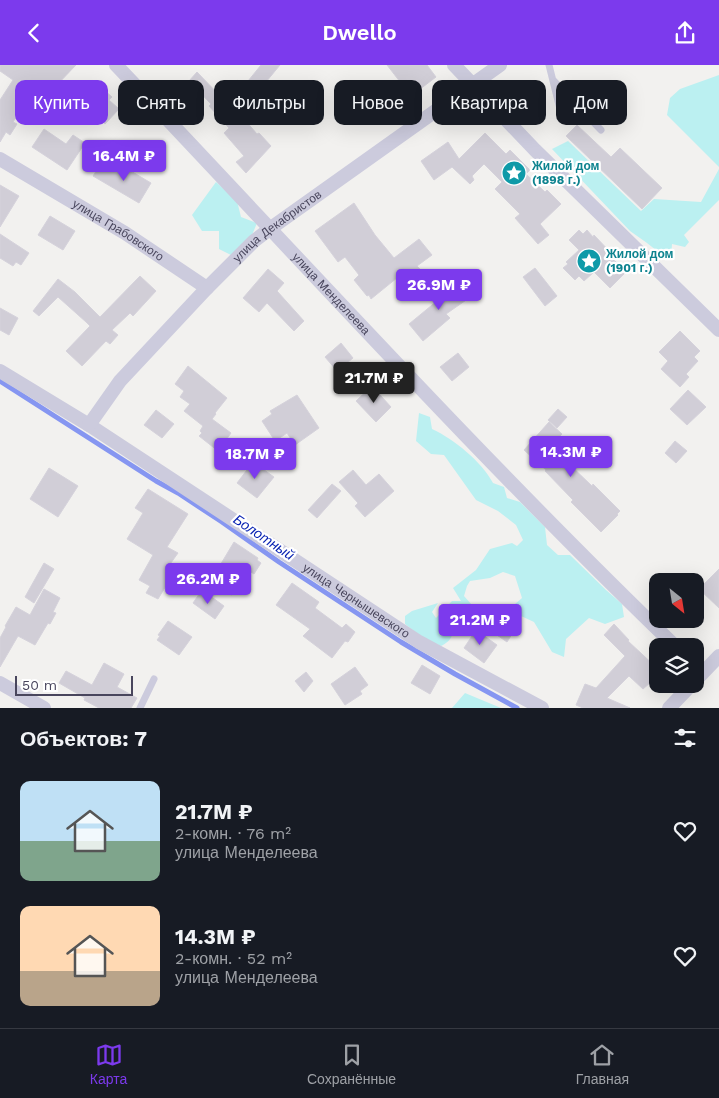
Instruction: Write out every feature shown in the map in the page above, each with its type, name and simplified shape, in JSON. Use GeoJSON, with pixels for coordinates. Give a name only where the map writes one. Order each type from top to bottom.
{"type":"FeatureCollection","features":[{"type":"Feature","properties":{"kind":"street","name":"улица Менделеева"},"geometry":{"type":"LineString","coordinates":[[116,65],[486,459],[667,638]]}},
{"type":"Feature","properties":{"kind":"street"},"geometry":{"type":"LineString","coordinates":[[454,65],[468,80]]}},
{"type":"Feature","properties":{"kind":"street","name":"улица Декабристов"},"geometry":{"type":"LineString","coordinates":[[480,80],[500,65]]}},
{"type":"Feature","properties":{"kind":"street","name":"улица Декабристов"},"geometry":{"type":"LineString","coordinates":[[89,425],[120,381],[254,241],[432,114]]}},
{"type":"Feature","properties":{"kind":"street"},"geometry":{"type":"LineString","coordinates":[[511,125],[719,330]]}},
{"type":"Feature","properties":{"kind":"street","name":"улица Грабовского"},"geometry":{"type":"LineString","coordinates":[[0,159],[125,233],[207,288]]}},
{"type":"Feature","properties":{"kind":"street","name":"улица Чернышевского"},"geometry":{"type":"LineString","coordinates":[[0,371],[89,425],[419,642],[542,708]]}},
{"type":"Feature","properties":{"kind":"street"},"geometry":{"type":"LineString","coordinates":[[704,669],[719,656]]}},
{"type":"Feature","properties":{"kind":"street"},"geometry":{"type":"LineString","coordinates":[[0,683],[44,708]]}},
{"type":"Feature","properties":{"kind":"street"},"geometry":{"type":"LineString","coordinates":[[669,708],[682,693]]}},
{"type":"Feature","properties":{"kind":"lane"},"geometry":{"type":"LineString","coordinates":[[549,65],[556,92]]}},
{"type":"Feature","properties":{"kind":"lane"},"geometry":{"type":"LineString","coordinates":[[553,80],[601,130]]}},
{"type":"Feature","properties":{"kind":"lane"},"geometry":{"type":"LineString","coordinates":[[140,708],[154,679]]}},
{"type":"Feature","properties":{"kind":"shaded area"},"geometry":{"type":"Polygon","coordinates":[[[719,75],[719,167],[667,115],[670,98],[680,89],[719,75]]]}},
{"type":"Feature","properties":{"kind":"shaded area"},"geometry":{"type":"Polygon","coordinates":[[[568,141],[641,211],[654,199],[701,202],[719,169],[719,200],[684,235],[689,242],[685,247],[672,244],[671,258],[666,258],[630,231],[552,149],[568,141]]]}},
{"type":"Feature","properties":{"kind":"shaded area"},"geometry":{"type":"Polygon","coordinates":[[[216,182],[237,201],[241,217],[257,223],[252,235],[233,256],[219,249],[219,231],[202,231],[192,215],[216,182]]]}},
{"type":"Feature","properties":{"kind":"shaded area"},"geometry":{"type":"Polygon","coordinates":[[[419,413],[430,417],[432,429],[449,439],[475,459],[493,483],[504,487],[507,498],[520,502],[545,527],[547,545],[558,555],[570,555],[622,604],[624,617],[605,624],[589,618],[566,639],[564,657],[552,652],[534,622],[508,610],[522,598],[515,576],[503,572],[490,578],[470,581],[464,596],[472,605],[455,622],[450,639],[441,646],[423,638],[405,624],[405,616],[412,611],[438,603],[432,612],[436,618],[452,601],[461,601],[453,588],[476,570],[490,549],[512,543],[517,546],[523,540],[516,525],[498,511],[476,500],[444,455],[431,454],[416,441],[419,413]]]}},
{"type":"Feature","properties":{"kind":"shaded area"},"geometry":{"type":"Polygon","coordinates":[[[465,693],[501,708],[452,708],[465,693]]]}},
{"type":"Feature","properties":{"kind":"building"},"geometry":{"type":"Polygon","coordinates":[[[0,65],[76,65],[62,80],[15,80],[15,119],[13,122],[16,125],[10,135],[6,132],[0,142],[0,100],[13,80],[0,71],[0,65]]]}},
{"type":"Feature","properties":{"kind":"building"},"geometry":{"type":"Polygon","coordinates":[[[261,65],[280,65],[268,80],[249,80],[261,65]]]}},
{"type":"Feature","properties":{"kind":"building"},"geometry":{"type":"Polygon","coordinates":[[[387,65],[427,65],[436,77],[422,88],[422,80],[399,80],[387,65]]]}},
{"type":"Feature","properties":{"kind":"building"},"geometry":{"type":"Polygon","coordinates":[[[197,72],[214,90],[214,112],[209,106],[211,104],[204,97],[204,80],[190,80],[197,72]]]}},
{"type":"Feature","properties":{"kind":"building"},"geometry":{"type":"Polygon","coordinates":[[[108,94],[112,97],[109,100],[118,110],[108,121],[108,94]]]}},
{"type":"Feature","properties":{"kind":"building"},"geometry":{"type":"Polygon","coordinates":[[[226,125],[249,125],[271,146],[246,173],[236,162],[244,156],[224,133],[229,128],[226,125]]]}},
{"type":"Feature","properties":{"kind":"building"},"geometry":{"type":"Polygon","coordinates":[[[577,125],[611,157],[620,148],[662,188],[642,209],[566,136],[577,125]]]}},
{"type":"Feature","properties":{"kind":"building"},"geometry":{"type":"Polygon","coordinates":[[[44,129],[66,144],[73,135],[85,143],[67,170],[32,147],[44,129]]]}},
{"type":"Feature","properties":{"kind":"building"},"geometry":{"type":"Polygon","coordinates":[[[485,133],[506,154],[510,150],[530,170],[526,174],[545,192],[547,190],[561,204],[540,224],[549,235],[538,244],[515,218],[520,214],[495,189],[502,182],[484,164],[472,176],[474,180],[470,184],[452,167],[434,180],[421,161],[448,142],[459,159],[485,133]]]}},
{"type":"Feature","properties":{"kind":"building"},"geometry":{"type":"Polygon","coordinates":[[[101,164],[117,173],[124,167],[151,183],[139,203],[93,176],[101,164]]]}},
{"type":"Feature","properties":{"kind":"building"},"geometry":{"type":"Polygon","coordinates":[[[0,185],[19,196],[0,227],[0,185]]]}},
{"type":"Feature","properties":{"kind":"building"},"geometry":{"type":"Polygon","coordinates":[[[354,203],[375,235],[394,258],[419,239],[432,255],[417,266],[423,272],[411,282],[403,273],[371,299],[369,295],[367,296],[354,280],[359,275],[345,257],[338,262],[315,231],[354,203]]]}},
{"type":"Feature","properties":{"kind":"building"},"geometry":{"type":"Polygon","coordinates":[[[50,216],[75,231],[63,250],[38,235],[50,216]]]}},
{"type":"Feature","properties":{"kind":"building"},"geometry":{"type":"Polygon","coordinates":[[[579,230],[583,234],[587,230],[593,237],[594,235],[612,254],[610,256],[626,272],[610,288],[594,272],[584,281],[579,276],[575,280],[563,268],[568,264],[566,262],[579,250],[569,240],[579,230]]]}},
{"type":"Feature","properties":{"kind":"building"},"geometry":{"type":"Polygon","coordinates":[[[0,234],[29,253],[21,265],[16,262],[13,266],[0,258],[0,234]]]}},
{"type":"Feature","properties":{"kind":"building"},"geometry":{"type":"Polygon","coordinates":[[[535,268],[557,296],[545,306],[523,277],[535,268]]]}},
{"type":"Feature","properties":{"kind":"building"},"geometry":{"type":"Polygon","coordinates":[[[268,269],[284,283],[277,291],[304,321],[294,331],[267,303],[259,312],[243,298],[268,269]]]}},
{"type":"Feature","properties":{"kind":"building"},"geometry":{"type":"Polygon","coordinates":[[[140,276],[156,291],[133,316],[130,313],[112,330],[118,335],[110,344],[106,341],[82,366],[66,351],[90,326],[58,297],[39,316],[33,311],[58,279],[75,292],[100,317],[140,276]]]}},
{"type":"Feature","properties":{"kind":"building"},"geometry":{"type":"Polygon","coordinates":[[[454,281],[457,286],[460,284],[469,298],[446,314],[450,318],[423,341],[409,324],[443,296],[440,290],[454,281]]]}},
{"type":"Feature","properties":{"kind":"building"},"geometry":{"type":"Polygon","coordinates":[[[0,308],[18,318],[9,335],[0,330],[0,308]]]}},
{"type":"Feature","properties":{"kind":"building"},"geometry":{"type":"Polygon","coordinates":[[[680,331],[700,351],[694,357],[698,361],[686,374],[689,377],[680,387],[661,369],[668,361],[659,352],[680,331]]]}},
{"type":"Feature","properties":{"kind":"building"},"geometry":{"type":"Polygon","coordinates":[[[341,343],[353,358],[337,371],[325,357],[341,343]]]}},
{"type":"Feature","properties":{"kind":"building"},"geometry":{"type":"Polygon","coordinates":[[[458,353],[469,367],[452,381],[440,367],[458,353]]]}},
{"type":"Feature","properties":{"kind":"building"},"geometry":{"type":"Polygon","coordinates":[[[188,366],[227,398],[212,419],[231,433],[218,451],[199,436],[202,433],[200,431],[203,426],[184,411],[190,404],[180,397],[184,391],[175,384],[188,366]]]}},
{"type":"Feature","properties":{"kind":"building"},"geometry":{"type":"Polygon","coordinates":[[[372,386],[391,407],[376,422],[356,401],[372,386]]]}},
{"type":"Feature","properties":{"kind":"building"},"geometry":{"type":"Polygon","coordinates":[[[688,390],[706,407],[687,425],[670,409],[688,390]]]}},
{"type":"Feature","properties":{"kind":"building"},"geometry":{"type":"Polygon","coordinates":[[[297,395],[319,428],[295,445],[287,433],[275,441],[262,421],[272,414],[270,411],[297,395]]]}},
{"type":"Feature","properties":{"kind":"building"},"geometry":{"type":"Polygon","coordinates":[[[558,409],[567,417],[557,428],[548,420],[558,409]]]}},
{"type":"Feature","properties":{"kind":"building"},"geometry":{"type":"Polygon","coordinates":[[[156,410],[174,424],[162,438],[144,425],[156,410]]]}},
{"type":"Feature","properties":{"kind":"building"},"geometry":{"type":"Polygon","coordinates":[[[549,422],[562,434],[557,439],[575,455],[568,463],[592,486],[593,484],[620,511],[601,532],[571,502],[573,500],[546,470],[524,450],[549,422]]]}},
{"type":"Feature","properties":{"kind":"building"},"geometry":{"type":"Polygon","coordinates":[[[675,441],[687,451],[676,463],[665,453],[675,441]]]}},
{"type":"Feature","properties":{"kind":"building"},"geometry":{"type":"Polygon","coordinates":[[[253,462],[274,477],[257,498],[237,483],[253,462]]]}},
{"type":"Feature","properties":{"kind":"building"},"geometry":{"type":"Polygon","coordinates":[[[49,468],[78,486],[58,517],[30,499],[49,468]]]}},
{"type":"Feature","properties":{"kind":"building"},"geometry":{"type":"Polygon","coordinates":[[[353,470],[366,485],[379,474],[394,491],[365,517],[355,506],[358,503],[339,482],[353,470]]]}},
{"type":"Feature","properties":{"kind":"building"},"geometry":{"type":"Polygon","coordinates":[[[332,484],[341,491],[317,518],[308,510],[332,484]]]}},
{"type":"Feature","properties":{"kind":"building"},"geometry":{"type":"Polygon","coordinates":[[[148,489],[188,514],[167,547],[178,553],[168,567],[175,571],[158,599],[146,593],[150,586],[139,580],[153,555],[127,539],[143,513],[135,508],[148,489]]]}},
{"type":"Feature","properties":{"kind":"building"},"geometry":{"type":"Polygon","coordinates":[[[234,542],[258,558],[257,560],[261,563],[254,574],[251,572],[238,592],[235,591],[232,595],[222,589],[230,574],[219,567],[234,542]]]}},
{"type":"Feature","properties":{"kind":"building"},"geometry":{"type":"Polygon","coordinates":[[[44,563],[54,569],[34,603],[25,597],[44,563]]]}},
{"type":"Feature","properties":{"kind":"building"},"geometry":{"type":"Polygon","coordinates":[[[719,569],[719,608],[704,594],[704,584],[719,569]]]}},
{"type":"Feature","properties":{"kind":"building"},"geometry":{"type":"Polygon","coordinates":[[[292,583],[319,602],[315,608],[342,628],[346,624],[355,632],[348,642],[345,641],[332,658],[303,636],[310,629],[276,605],[292,583]]]}},
{"type":"Feature","properties":{"kind":"building"},"geometry":{"type":"Polygon","coordinates":[[[44,589],[60,598],[53,612],[56,613],[50,624],[48,623],[35,645],[18,636],[0,667],[0,638],[5,626],[16,607],[30,615],[44,589]]]}},
{"type":"Feature","properties":{"kind":"building"},"geometry":{"type":"Polygon","coordinates":[[[202,590],[224,606],[215,619],[193,603],[202,590]]]}},
{"type":"Feature","properties":{"kind":"building"},"geometry":{"type":"Polygon","coordinates":[[[168,621],[192,637],[179,655],[157,640],[160,636],[158,635],[168,621]]]}},
{"type":"Feature","properties":{"kind":"building"},"geometry":{"type":"Polygon","coordinates":[[[501,622],[514,631],[507,642],[494,633],[501,622]]]}},
{"type":"Feature","properties":{"kind":"building"},"geometry":{"type":"Polygon","coordinates":[[[614,624],[628,641],[649,661],[649,684],[643,689],[629,676],[607,698],[630,708],[583,708],[576,705],[585,684],[596,688],[625,656],[604,635],[614,624]]]}},
{"type":"Feature","properties":{"kind":"building"},"geometry":{"type":"Polygon","coordinates":[[[476,630],[497,645],[484,663],[464,648],[476,630]]]}},
{"type":"Feature","properties":{"kind":"building"},"geometry":{"type":"Polygon","coordinates":[[[104,663],[124,674],[117,687],[137,698],[131,708],[99,708],[59,683],[66,671],[92,685],[104,663]]]}},
{"type":"Feature","properties":{"kind":"building"},"geometry":{"type":"Polygon","coordinates":[[[422,665],[440,676],[430,694],[411,683],[422,665]]]}},
{"type":"Feature","properties":{"kind":"building"},"geometry":{"type":"Polygon","coordinates":[[[355,667],[368,685],[360,691],[362,694],[345,705],[331,684],[355,667]]]}},
{"type":"Feature","properties":{"kind":"building"},"geometry":{"type":"Polygon","coordinates":[[[306,672],[313,681],[304,692],[295,681],[306,672]]]}},
{"type":"Feature","properties":{"kind":"waterway","name":"Болотный"},"geometry":{"type":"LineString","coordinates":[[0,381],[156,481],[178,493],[401,642],[517,708]]}},
{"type":"Feature","properties":{"kind":"place","name":"Жилой дом (1898 г.)"},"geometry":{"type":"Point","coordinates":[514,173]}},
{"type":"Feature","properties":{"kind":"place","name":"Жилой дом (1901 г.)"},"geometry":{"type":"Point","coordinates":[589,261]}}]}
